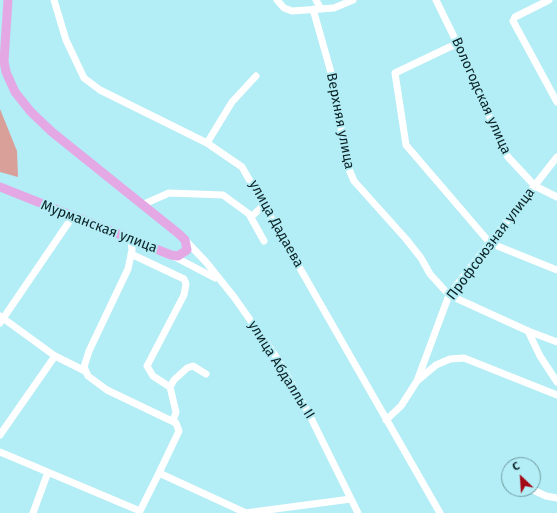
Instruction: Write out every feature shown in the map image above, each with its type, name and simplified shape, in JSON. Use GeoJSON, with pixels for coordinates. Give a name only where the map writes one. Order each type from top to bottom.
{"type":"FeatureCollection","features":[{"type":"Feature","properties":{"kind":"main road"},"geometry":{"type":"LineString","coordinates":[[8,0],[4,61],[6,72],[15,92],[31,112],[52,132],[144,204],[185,240]]}},
{"type":"Feature","properties":{"kind":"main road","name":"Мурманская улица"},"geometry":{"type":"LineString","coordinates":[[1,190],[73,216],[171,255],[178,256],[187,250],[185,240]]}},
{"type":"Feature","properties":{"kind":"street","name":"улица Дадаева"},"geometry":{"type":"LineString","coordinates":[[54,0],[66,40],[84,78],[100,90],[207,143],[242,167],[265,204],[440,513]]}},
{"type":"Feature","properties":{"kind":"street"},"geometry":{"type":"LineString","coordinates":[[277,0],[284,8],[292,11],[334,8],[353,0]]}},
{"type":"Feature","properties":{"kind":"street"},"geometry":{"type":"LineString","coordinates":[[316,0],[321,9]]}},
{"type":"Feature","properties":{"kind":"street","name":"Вологодская улица"},"geometry":{"type":"LineString","coordinates":[[436,0],[478,86],[502,148],[508,158],[535,186],[557,197]]}},
{"type":"Feature","properties":{"kind":"street"},"geometry":{"type":"LineString","coordinates":[[549,0],[515,17],[513,21],[557,102]]}},
{"type":"Feature","properties":{"kind":"street","name":"Верхняя улица"},"geometry":{"type":"LineString","coordinates":[[313,9],[332,76],[346,159],[351,175],[406,238],[421,258],[430,274],[449,294]]}},
{"type":"Feature","properties":{"kind":"street"},"geometry":{"type":"LineString","coordinates":[[458,44],[395,73],[405,144],[490,244],[557,270]]}},
{"type":"Feature","properties":{"kind":"street"},"geometry":{"type":"LineString","coordinates":[[207,143],[232,102],[256,76]]}},
{"type":"Feature","properties":{"kind":"street","name":"Профсоюзная улица"},"geometry":{"type":"LineString","coordinates":[[417,381],[449,294],[490,244],[557,157]]}},
{"type":"Feature","properties":{"kind":"street"},"geometry":{"type":"LineString","coordinates":[[144,204],[168,193],[216,194],[232,200],[251,217],[264,241]]}},
{"type":"Feature","properties":{"kind":"street"},"geometry":{"type":"LineString","coordinates":[[251,217],[265,204]]}},
{"type":"Feature","properties":{"kind":"street"},"geometry":{"type":"LineString","coordinates":[[0,452],[142,512],[179,431],[173,421],[107,390],[92,380],[85,371],[55,356],[1,319],[73,216]]}},
{"type":"Feature","properties":{"kind":"street"},"geometry":{"type":"LineString","coordinates":[[85,371],[85,362],[89,352],[128,269],[131,254],[131,239]]}},
{"type":"Feature","properties":{"kind":"street","name":"улица Абдаллы II"},"geometry":{"type":"LineString","coordinates":[[185,240],[225,285],[288,377],[309,414],[358,513]]}},
{"type":"Feature","properties":{"kind":"street"},"geometry":{"type":"LineString","coordinates":[[131,254],[184,279],[186,284],[184,295],[147,366],[149,372],[153,376],[170,387],[176,412],[173,421]]}},
{"type":"Feature","properties":{"kind":"street"},"geometry":{"type":"LineString","coordinates":[[171,255],[210,274],[225,285]]}},
{"type":"Feature","properties":{"kind":"street"},"geometry":{"type":"LineString","coordinates":[[449,294],[528,331],[557,342]]}},
{"type":"Feature","properties":{"kind":"street"},"geometry":{"type":"LineString","coordinates":[[528,331],[540,356],[557,382]]}},
{"type":"Feature","properties":{"kind":"street"},"geometry":{"type":"LineString","coordinates":[[0,435],[55,356]]}},
{"type":"Feature","properties":{"kind":"street"},"geometry":{"type":"LineString","coordinates":[[386,420],[401,406],[417,381],[436,365],[450,359],[464,358],[557,394]]}},
{"type":"Feature","properties":{"kind":"street"},"geometry":{"type":"LineString","coordinates":[[170,387],[187,368],[193,366],[206,374]]}},
{"type":"Feature","properties":{"kind":"street"},"geometry":{"type":"LineString","coordinates":[[33,513],[48,472]]}},
{"type":"Feature","properties":{"kind":"street"},"geometry":{"type":"LineString","coordinates":[[159,473],[246,513],[351,499]]}},
{"type":"Feature","properties":{"kind":"street"},"geometry":{"type":"LineString","coordinates":[[541,494],[557,498]]}},
{"type":"Feature","properties":{"kind":"shaded area"},"geometry":{"type":"Polygon","coordinates":[[[0,109],[17,151],[18,177],[0,172],[0,109]]]}}]}
